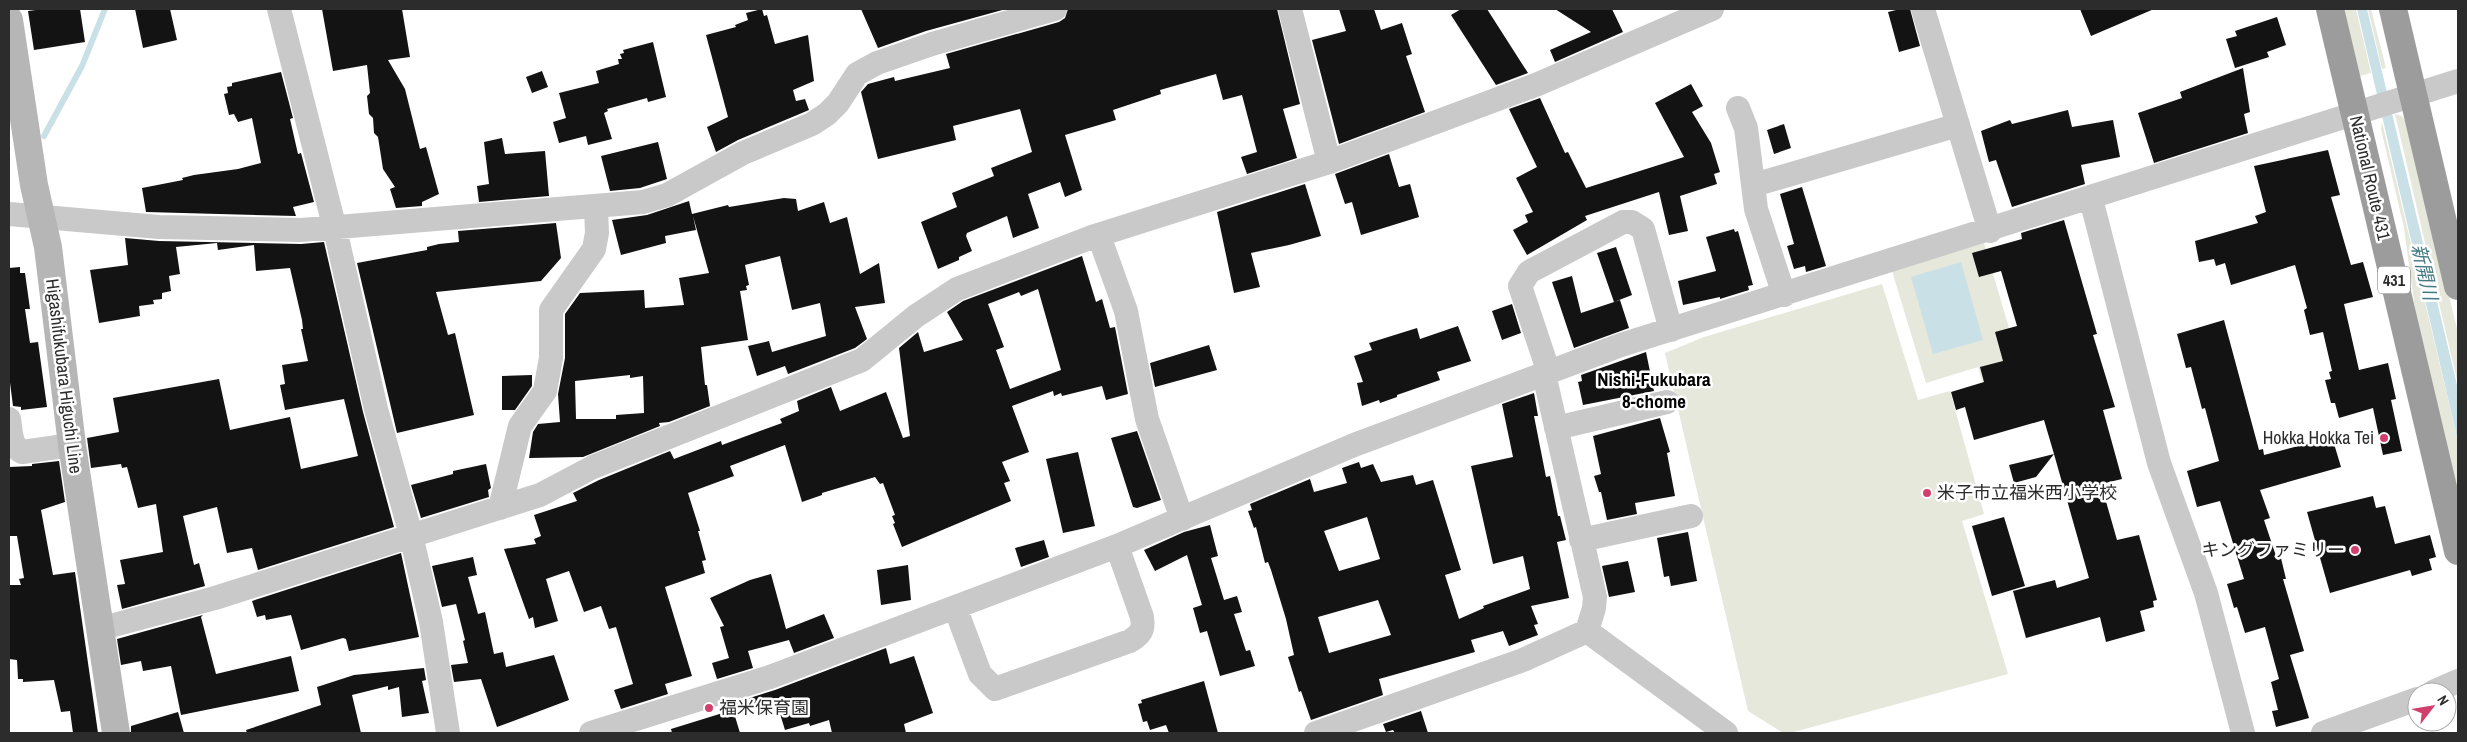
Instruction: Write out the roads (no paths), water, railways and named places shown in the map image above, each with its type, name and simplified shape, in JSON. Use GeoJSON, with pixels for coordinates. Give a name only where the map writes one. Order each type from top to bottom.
{"type":"FeatureCollection","features":[{"type":"Feature","properties":{"kind":"highway","name":"National Route 431"},"geometry":{"type":"LineString","coordinates":[[2330,9],[2359,113],[2458,551]]}},
{"type":"Feature","properties":{"kind":"highway"},"geometry":{"type":"LineString","coordinates":[[2393,9],[2410,97],[2453,244],[2458,286]]}},
{"type":"Feature","properties":{"kind":"main road","name":"Higashifukubara Higuchi Line"},"geometry":{"type":"LineString","coordinates":[[9,20],[40,216],[48,247],[72,445],[116,733]]}},
{"type":"Feature","properties":{"kind":"street"},"geometry":{"type":"LineString","coordinates":[[278,9],[335,229],[376,409],[411,535],[431,622],[448,733]]}},
{"type":"Feature","properties":{"kind":"street"},"geometry":{"type":"LineString","coordinates":[[9,214],[159,227],[335,229],[596,208],[643,202],[667,195],[735,157],[812,124],[827,114],[838,103],[857,74],[877,63],[932,44],[1055,9]]}},
{"type":"Feature","properties":{"kind":"street"},"geometry":{"type":"LineString","coordinates":[[1290,9],[1329,162]]}},
{"type":"Feature","properties":{"kind":"street"},"geometry":{"type":"LineString","coordinates":[[99,629],[215,598],[540,494],[593,467],[862,360],[916,316],[957,290],[1099,236],[1329,162],[1538,84],[1712,9]]}},
{"type":"Feature","properties":{"kind":"street"},"geometry":{"type":"LineString","coordinates":[[1923,9],[1990,231]]}},
{"type":"Feature","properties":{"kind":"street"},"geometry":{"type":"LineString","coordinates":[[590,733],[770,677],[1117,546],[1354,445],[1621,345],[1990,231],[2458,81]]}},
{"type":"Feature","properties":{"kind":"street"},"geometry":{"type":"LineString","coordinates":[[1738,108],[1746,128],[1756,208],[1784,295]]}},
{"type":"Feature","properties":{"kind":"street"},"geometry":{"type":"LineString","coordinates":[[1754,185],[1958,125]]}},
{"type":"Feature","properties":{"kind":"street"},"geometry":{"type":"LineString","coordinates":[[2091,199],[2159,463],[2206,593],[2243,733]]}},
{"type":"Feature","properties":{"kind":"street"},"geometry":{"type":"LineString","coordinates":[[500,508],[520,426],[545,391],[551,358],[551,310],[594,249],[597,234],[596,208]]}},
{"type":"Feature","properties":{"kind":"street"},"geometry":{"type":"LineString","coordinates":[[1316,733],[1354,727],[1523,660],[1587,631],[1594,608],[1595,597],[1556,428],[1546,373],[1520,286],[1523,279],[1538,268],[1623,222],[1632,222],[1643,229],[1671,330]]}},
{"type":"Feature","properties":{"kind":"street"},"geometry":{"type":"LineString","coordinates":[[1099,236],[1126,311],[1147,419],[1182,519]]}},
{"type":"Feature","properties":{"kind":"street"},"geometry":{"type":"LineString","coordinates":[[1556,428],[1667,402]]}},
{"type":"Feature","properties":{"kind":"street"},"geometry":{"type":"LineString","coordinates":[[9,419],[12,439],[17,449],[22,452],[72,445]]}},
{"type":"Feature","properties":{"kind":"street"},"geometry":{"type":"LineString","coordinates":[[1581,540],[1691,516]]}},
{"type":"Feature","properties":{"kind":"street"},"geometry":{"type":"LineString","coordinates":[[956,606],[980,674],[995,689],[1121,644],[1140,635],[1143,627],[1142,617],[1117,546]]}},
{"type":"Feature","properties":{"kind":"street"},"geometry":{"type":"LineString","coordinates":[[1587,631],[1726,733]]}},
{"type":"Feature","properties":{"kind":"street"},"geometry":{"type":"LineString","coordinates":[[2323,733],[2379,724],[2407,705]]}},
{"type":"Feature","properties":{"kind":"water","name":"新開川"},"geometry":{"type":"Polygon","coordinates":[[[2357,9],[2367,9],[2458,389],[2458,441],[2357,9]]]}},
{"type":"Feature","properties":{"kind":"water"},"geometry":{"type":"Polygon","coordinates":[[[1961,262],[1983,340],[1933,354],[1911,277],[1961,262]]]}},
{"type":"Feature","properties":{"kind":"waterway"},"geometry":{"type":"LineString","coordinates":[[44,136],[82,66],[105,9]]}},
{"type":"Feature","properties":{"kind":"place","name":"Hokka Hokka Tei"},"geometry":{"type":"Point","coordinates":[2384,438]}},
{"type":"Feature","properties":{"kind":"place","name":"米子市立福米西小学校"},"geometry":{"type":"Point","coordinates":[1927,493]}},
{"type":"Feature","properties":{"kind":"place","name":"キングファミリー"},"geometry":{"type":"Point","coordinates":[2355,550]}},
{"type":"Feature","properties":{"kind":"place","name":"福米保育園"},"geometry":{"type":"Point","coordinates":[709,708]}},
{"type":"Feature","properties":{"kind":"district","name":"Nishi-Fukubara 8-chome"},"geometry":{"type":"Point","coordinates":[1654,390]}}]}
